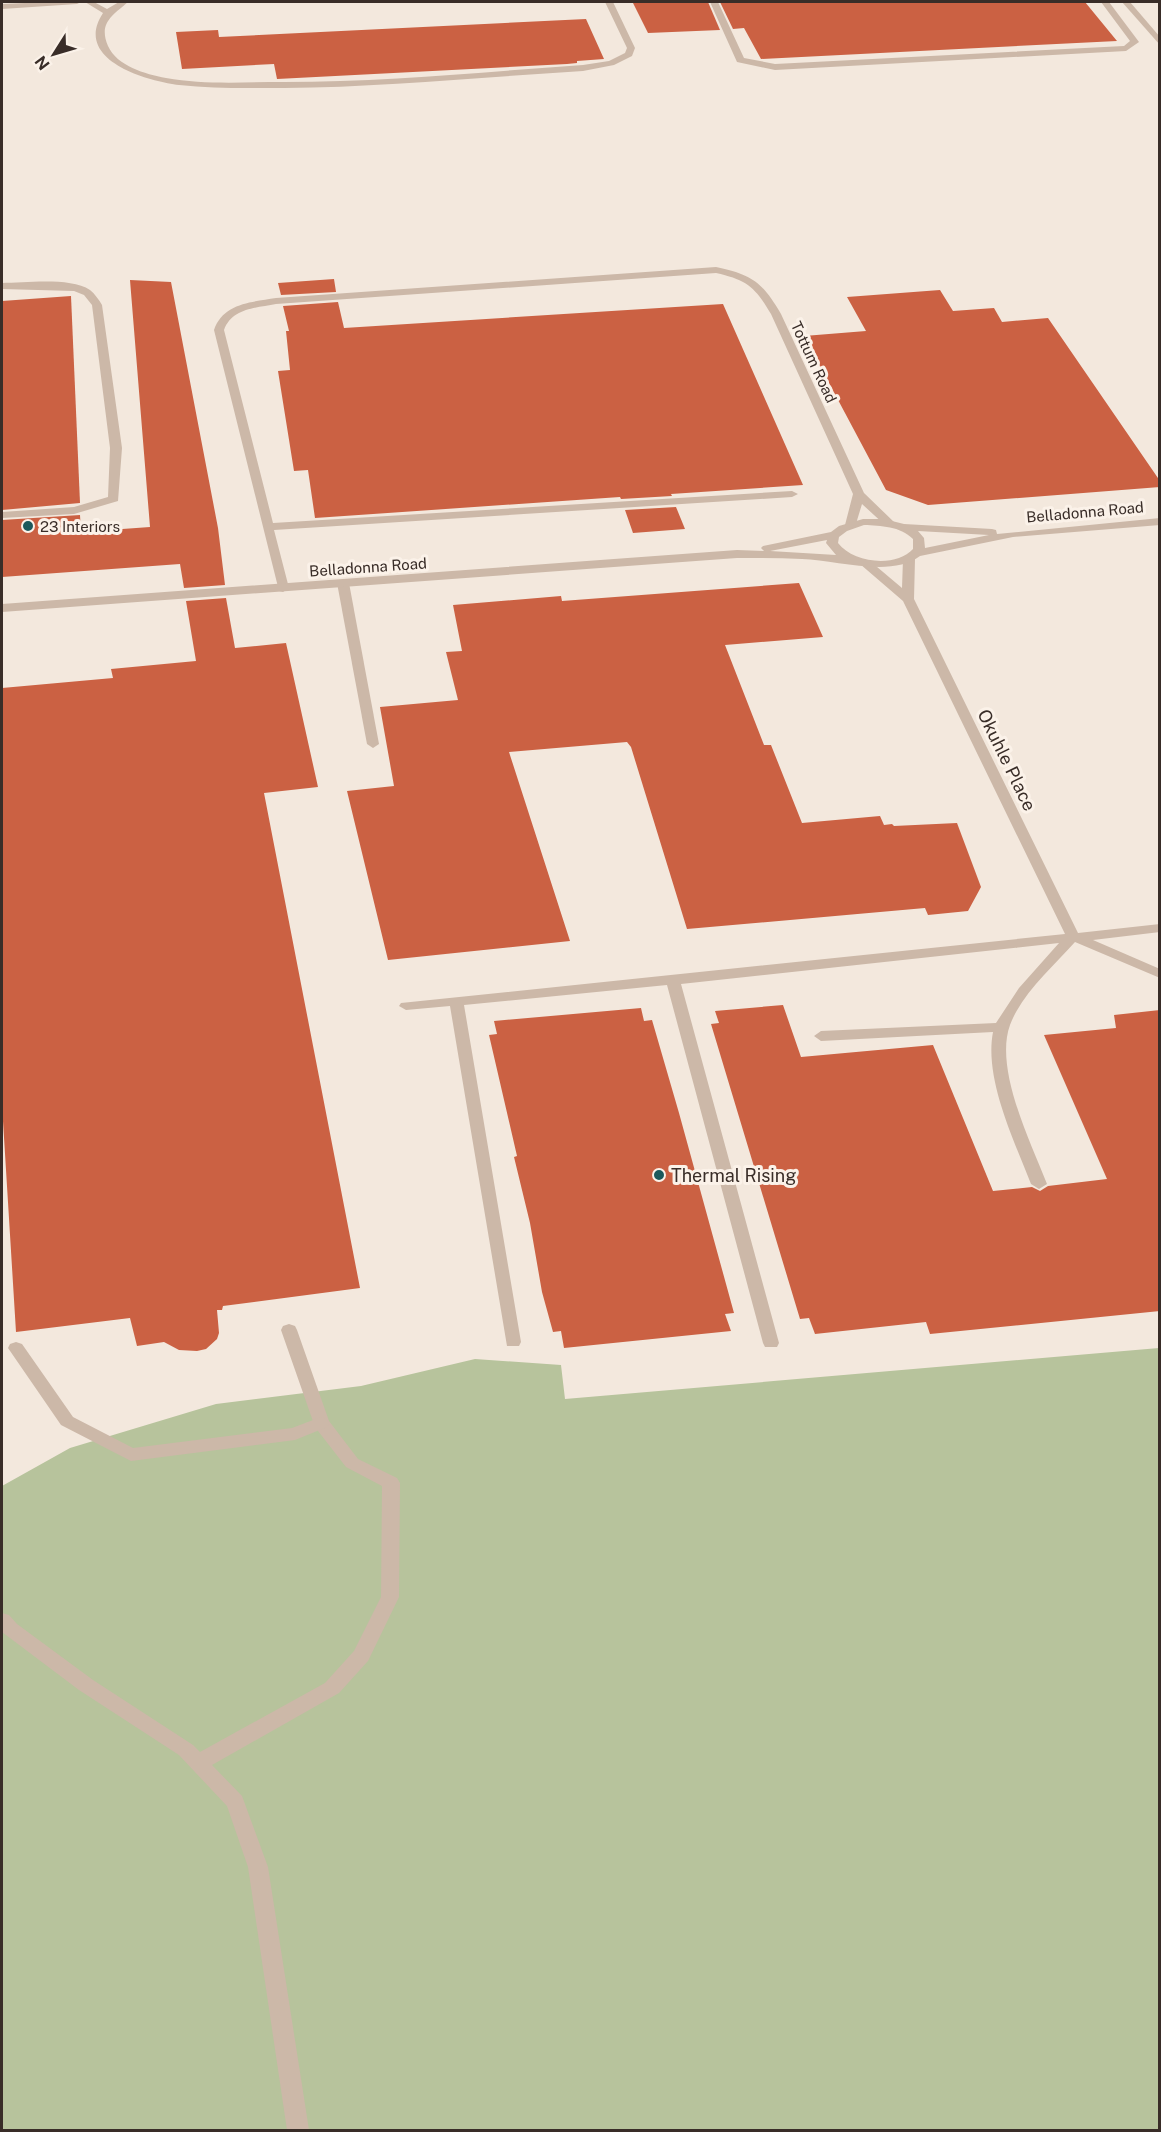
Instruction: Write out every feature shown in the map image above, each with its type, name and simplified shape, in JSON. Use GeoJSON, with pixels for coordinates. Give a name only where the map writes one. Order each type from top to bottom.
{"type":"FeatureCollection","features":[{"type":"Feature","properties":{"kind":"street"},"geometry":{"type":"LineString","coordinates":[[2,7],[77,2]]}},
{"type":"Feature","properties":{"kind":"street"},"geometry":{"type":"LineString","coordinates":[[89,2],[107,12]]}},
{"type":"Feature","properties":{"kind":"street"},"geometry":{"type":"LineString","coordinates":[[124,2],[107,12],[101,26],[103,46],[110,57],[134,71],[181,81],[218,85],[326,85],[583,68],[611,63],[629,54],[631,48],[609,2]]}},
{"type":"Feature","properties":{"kind":"street"},"geometry":{"type":"LineString","coordinates":[[714,2],[740,60],[775,67],[1126,48],[1132,45],[1136,42],[1105,2]]}},
{"type":"Feature","properties":{"kind":"street"},"geometry":{"type":"LineString","coordinates":[[1126,2],[1160,43]]}},
{"type":"Feature","properties":{"kind":"street","name":"Tottum Road"},"geometry":{"type":"LineString","coordinates":[[283,588],[219,330],[220,320],[228,314],[242,308],[276,301],[716,270],[745,276],[761,289],[776,314],[859,494],[890,524]]}},
{"type":"Feature","properties":{"kind":"street"},"geometry":{"type":"LineString","coordinates":[[2,286],[70,287],[85,291],[97,305],[116,448],[112,490],[114,499],[72,510],[2,515]]}},
{"type":"Feature","properties":{"kind":"street"},"geometry":{"type":"LineString","coordinates":[[268,527],[792,494]]}},
{"type":"Feature","properties":{"kind":"street"},"geometry":{"type":"LineString","coordinates":[[851,525],[859,494]]}},
{"type":"Feature","properties":{"kind":"street","name":"Belladonna Road"},"geometry":{"type":"LineString","coordinates":[[834,535],[832,542],[834,549],[841,555],[866,564],[882,565],[1013,534],[1160,521]]}},
{"type":"Feature","properties":{"kind":"street","name":"Belladonna Road"},"geometry":{"type":"LineString","coordinates":[[737,554],[834,535],[851,525],[877,522],[903,527],[1013,534]]}},
{"type":"Feature","properties":{"kind":"street"},"geometry":{"type":"LineString","coordinates":[[903,527],[920,539],[921,546],[914,556]]}},
{"type":"Feature","properties":{"kind":"street","name":"Belladonna Road"},"geometry":{"type":"LineString","coordinates":[[2,608],[737,554],[804,555],[852,560]]}},
{"type":"Feature","properties":{"kind":"street","name":"Okuhle Place"},"geometry":{"type":"LineString","coordinates":[[908,599],[914,556]]}},
{"type":"Feature","properties":{"kind":"street","name":"Okuhle Place"},"geometry":{"type":"LineString","coordinates":[[866,564],[908,599],[1073,936]]}},
{"type":"Feature","properties":{"kind":"street"},"geometry":{"type":"LineString","coordinates":[[343,583],[373,744]]}},
{"type":"Feature","properties":{"kind":"street"},"geometry":{"type":"LineString","coordinates":[[406,1006],[1160,928]]}},
{"type":"Feature","properties":{"kind":"street"},"geometry":{"type":"LineString","coordinates":[[1073,936],[1160,974]]}},
{"type":"Feature","properties":{"kind":"street"},"geometry":{"type":"LineString","coordinates":[[1039,1184],[1001,1076],[998,1052],[1002,1027],[1013,1008],[1073,936]]}},
{"type":"Feature","properties":{"kind":"street"},"geometry":{"type":"LineString","coordinates":[[673,980],[771,1342]]}},
{"type":"Feature","properties":{"kind":"street"},"geometry":{"type":"LineString","coordinates":[[456,1001],[513,1342]]}},
{"type":"Feature","properties":{"kind":"street"},"geometry":{"type":"LineString","coordinates":[[821,1036],[1002,1027]]}},
{"type":"Feature","properties":{"kind":"street"},"geometry":{"type":"LineString","coordinates":[[198,1763],[332,1688],[361,1656],[390,1597],[391,1483],[352,1463],[321,1423],[289,1330]]}},
{"type":"Feature","properties":{"kind":"street"},"geometry":{"type":"LineString","coordinates":[[16,1348],[67,1421],[131,1455],[295,1434],[321,1423]]}},
{"type":"Feature","properties":{"kind":"street"},"geometry":{"type":"LineString","coordinates":[[2,1620],[10,1629],[86,1685],[186,1750],[235,1802],[258,1867],[298,2130]]}},
{"type":"Feature","properties":{"kind":"green space"},"geometry":{"type":"Polygon","coordinates":[[[1159,1348],[1159,2130],[2,2130],[2,1486],[70,1448],[216,1404],[361,1386],[475,1359],[561,1365],[565,1399],[1159,1348]]]}},
{"type":"Feature","properties":{"kind":"building"},"geometry":{"type":"Polygon","coordinates":[[[708,2],[720,30],[648,33],[633,3],[708,2]]]}},
{"type":"Feature","properties":{"kind":"building"},"geometry":{"type":"Polygon","coordinates":[[[720,2],[1085,2],[1117,41],[761,59],[744,28],[733,29],[720,2]]]}},
{"type":"Feature","properties":{"kind":"building"},"geometry":{"type":"Polygon","coordinates":[[[586,19],[604,59],[567,64],[277,79],[274,64],[182,69],[176,32],[218,30],[219,37],[586,19]]]}},
{"type":"Feature","properties":{"kind":"building"},"geometry":{"type":"Polygon","coordinates":[[[334,279],[336,292],[281,295],[278,283],[334,279]]]}},
{"type":"Feature","properties":{"kind":"building"},"geometry":{"type":"Polygon","coordinates":[[[130,280],[171,282],[218,528],[225,585],[184,588],[180,564],[2,577],[2,520],[80,515],[81,532],[150,527],[130,280]]]}},
{"type":"Feature","properties":{"kind":"building"},"geometry":{"type":"Polygon","coordinates":[[[940,290],[953,311],[994,308],[1002,322],[1048,318],[1160,481],[1160,487],[928,505],[886,490],[804,336],[866,331],[847,297],[940,290]]]}},
{"type":"Feature","properties":{"kind":"building"},"geometry":{"type":"Polygon","coordinates":[[[71,296],[80,503],[2,510],[2,301],[71,296]]]}},
{"type":"Feature","properties":{"kind":"building"},"geometry":{"type":"Polygon","coordinates":[[[338,302],[344,328],[723,304],[803,485],[671,494],[672,496],[621,499],[620,497],[315,518],[308,470],[294,471],[278,371],[290,370],[286,331],[289,331],[283,306],[338,302]]]}},
{"type":"Feature","properties":{"kind":"building"},"geometry":{"type":"Polygon","coordinates":[[[676,507],[685,529],[633,533],[625,510],[676,507]]]}},
{"type":"Feature","properties":{"kind":"building"},"geometry":{"type":"Polygon","coordinates":[[[799,583],[823,637],[725,645],[764,745],[771,745],[802,823],[880,816],[884,825],[894,826],[957,823],[981,887],[968,911],[928,915],[925,908],[687,929],[631,747],[627,742],[509,752],[570,941],[388,960],[347,791],[394,786],[380,707],[458,700],[446,652],[462,651],[453,605],[561,596],[562,601],[799,583]]]}},
{"type":"Feature","properties":{"kind":"building"},"geometry":{"type":"Polygon","coordinates":[[[226,598],[235,648],[286,643],[318,787],[264,793],[360,1288],[223,1306],[222,1310],[217,1310],[219,1333],[217,1339],[206,1349],[197,1351],[179,1350],[164,1342],[137,1346],[130,1318],[16,1332],[2,1105],[2,688],[113,678],[111,669],[196,661],[186,601],[226,598]]]}},
{"type":"Feature","properties":{"kind":"building"},"geometry":{"type":"Polygon","coordinates":[[[783,1005],[801,1057],[933,1045],[993,1191],[1032,1187],[1040,1191],[1048,1186],[1107,1179],[1044,1035],[1116,1028],[1114,1015],[1160,1010],[1160,1311],[930,1334],[926,1322],[815,1334],[809,1318],[800,1319],[711,1024],[719,1023],[715,1011],[783,1005]]]}},
{"type":"Feature","properties":{"kind":"building"},"geometry":{"type":"Polygon","coordinates":[[[641,1008],[644,1021],[652,1020],[679,1113],[734,1313],[725,1314],[731,1331],[564,1348],[561,1331],[553,1332],[542,1292],[530,1223],[514,1157],[517,1156],[489,1035],[497,1034],[494,1021],[641,1008]]]}},
{"type":"Feature","properties":{"kind":"place","name":"23 Interiors"},"geometry":{"type":"Point","coordinates":[28,526]}},
{"type":"Feature","properties":{"kind":"place","name":"Thermal Rising"},"geometry":{"type":"Point","coordinates":[659,1175]}}]}
